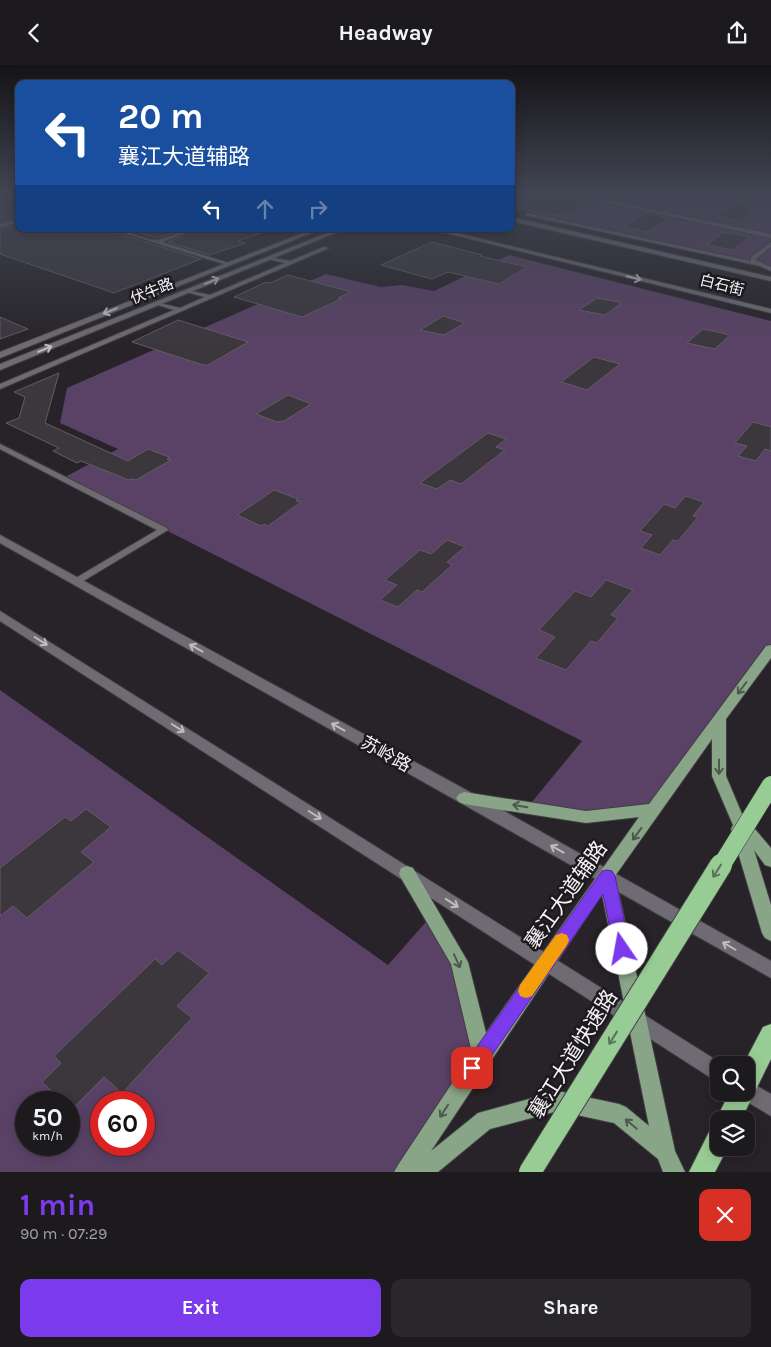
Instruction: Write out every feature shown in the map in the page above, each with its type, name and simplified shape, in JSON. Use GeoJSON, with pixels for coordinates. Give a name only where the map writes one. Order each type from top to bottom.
{"type":"FeatureCollection","features":[{"type":"Feature","properties":{"kind":"highway","name":"襄江大道快速路"},"geometry":{"type":"LineString","coordinates":[[530,1172],[771,785]]}},
{"type":"Feature","properties":{"kind":"highway"},"geometry":{"type":"LineString","coordinates":[[755,1066],[771,1035]]}},
{"type":"Feature","properties":{"kind":"highway"},"geometry":{"type":"LineString","coordinates":[[702,1172],[710,1156]]}},
{"type":"Feature","properties":{"kind":"main road","name":"襄江大道辅路"},"geometry":{"type":"LineString","coordinates":[[405,1172],[482,1053],[719,718],[771,649]]}},
{"type":"Feature","properties":{"kind":"main road"},"geometry":{"type":"LineString","coordinates":[[719,718],[718,775],[736,817],[771,933]]}},
{"type":"Feature","properties":{"kind":"main road"},"geometry":{"type":"LineString","coordinates":[[464,798],[586,817],[655,809]]}},
{"type":"Feature","properties":{"kind":"main road"},"geometry":{"type":"LineString","coordinates":[[736,817],[771,860]]}},
{"type":"Feature","properties":{"kind":"main road"},"geometry":{"type":"LineString","coordinates":[[407,873],[459,962],[482,1053]]}},
{"type":"Feature","properties":{"kind":"main road"},"geometry":{"type":"LineString","coordinates":[[607,876],[665,1152],[674,1172]]}},
{"type":"Feature","properties":{"kind":"main road"},"geometry":{"type":"LineString","coordinates":[[422,1172],[485,1120],[558,1101],[619,1114],[665,1152]]}},
{"type":"Feature","properties":{"kind":"street"},"geometry":{"type":"LineString","coordinates":[[0,355],[283,243]]}},
{"type":"Feature","properties":{"kind":"street","name":"伏牛路"},"geometry":{"type":"LineString","coordinates":[[0,367],[307,243]]}},
{"type":"Feature","properties":{"kind":"street","name":"白石街"},"geometry":{"type":"LineString","coordinates":[[489,243],[771,311]]}},
{"type":"Feature","properties":{"kind":"street","name":"白石街"},"geometry":{"type":"LineString","coordinates":[[614,243],[771,279]]}},
{"type":"Feature","properties":{"kind":"street","name":"苏岭路"},"geometry":{"type":"LineString","coordinates":[[0,538],[607,876],[771,970]]}},
{"type":"Feature","properties":{"kind":"street"},"geometry":{"type":"LineString","coordinates":[[0,615],[710,1067]]}},
{"type":"Feature","properties":{"kind":"street"},"geometry":{"type":"LineString","coordinates":[[755,1096],[771,1106]]}},
{"type":"Feature","properties":{"kind":"lane"},"geometry":{"type":"LineString","coordinates":[[158,243],[229,264]]}},
{"type":"Feature","properties":{"kind":"lane"},"geometry":{"type":"LineString","coordinates":[[657,243],[771,269]]}},
{"type":"Feature","properties":{"kind":"lane"},"geometry":{"type":"LineString","coordinates":[[758,265],[753,261],[753,258],[771,244]]}},
{"type":"Feature","properties":{"kind":"lane"},"geometry":{"type":"LineString","coordinates":[[0,387],[326,248]]}},
{"type":"Feature","properties":{"kind":"lane"},"geometry":{"type":"LineString","coordinates":[[270,257],[290,263]]}},
{"type":"Feature","properties":{"kind":"lane"},"geometry":{"type":"LineString","coordinates":[[188,291],[210,297]]}},
{"type":"Feature","properties":{"kind":"lane"},"geometry":{"type":"LineString","coordinates":[[157,303],[179,310]]}},
{"type":"Feature","properties":{"kind":"lane"},"geometry":{"type":"LineString","coordinates":[[0,446],[164,530],[77,581]]}},
{"type":"Feature","properties":{"kind":"shaded area"},"geometry":{"type":"Polygon","coordinates":[[[657,243],[771,243],[771,269],[657,243]]]}},
{"type":"Feature","properties":{"kind":"shaded area"},"geometry":{"type":"Polygon","coordinates":[[[509,255],[771,321],[771,649],[655,809],[586,817],[527,808],[582,741],[63,478],[118,449],[60,423],[67,388],[326,274],[381,287],[402,285],[434,291],[509,255]]]}},
{"type":"Feature","properties":{"kind":"shaded area"},"geometry":{"type":"Polygon","coordinates":[[[0,690],[388,965],[432,915],[459,962],[482,1053],[405,1172],[0,1172],[0,690]]]}},
{"type":"Feature","properties":{"kind":"building"},"geometry":{"type":"Polygon","coordinates":[[[0,243],[148,243],[201,259],[114,293],[0,254],[0,243]]]}},
{"type":"Feature","properties":{"kind":"building"},"geometry":{"type":"Polygon","coordinates":[[[170,243],[245,243],[210,255],[170,243]]]}},
{"type":"Feature","properties":{"kind":"building"},"geometry":{"type":"Polygon","coordinates":[[[431,243],[435,243],[527,267],[499,284],[448,272],[432,279],[381,265],[431,243]]]}},
{"type":"Feature","properties":{"kind":"building"},"geometry":{"type":"Polygon","coordinates":[[[710,243],[742,243],[733,250],[707,245],[710,243]]]}},
{"type":"Feature","properties":{"kind":"building"},"geometry":{"type":"Polygon","coordinates":[[[288,275],[351,292],[338,298],[341,299],[302,317],[234,297],[266,282],[270,283],[288,275]]]}},
{"type":"Feature","properties":{"kind":"building"},"geometry":{"type":"Polygon","coordinates":[[[597,298],[620,304],[605,315],[579,310],[597,298]]]}},
{"type":"Feature","properties":{"kind":"building"},"geometry":{"type":"Polygon","coordinates":[[[443,316],[465,323],[444,335],[420,330],[443,316]]]}},
{"type":"Feature","properties":{"kind":"building"},"geometry":{"type":"Polygon","coordinates":[[[0,317],[28,329],[0,339],[0,317]]]}},
{"type":"Feature","properties":{"kind":"building"},"geometry":{"type":"Polygon","coordinates":[[[178,320],[248,342],[208,365],[203,365],[132,342],[178,320]]]}},
{"type":"Feature","properties":{"kind":"building"},"geometry":{"type":"Polygon","coordinates":[[[703,329],[729,336],[715,349],[687,343],[703,329]]]}},
{"type":"Feature","properties":{"kind":"building"},"geometry":{"type":"Polygon","coordinates":[[[594,357],[620,364],[587,390],[561,382],[594,357]]]}},
{"type":"Feature","properties":{"kind":"building"},"geometry":{"type":"Polygon","coordinates":[[[59,373],[45,423],[128,461],[148,449],[169,457],[167,459],[171,460],[136,480],[129,480],[81,461],[77,463],[53,451],[59,448],[6,423],[19,418],[25,397],[14,392],[59,373]]]}},
{"type":"Feature","properties":{"kind":"building"},"geometry":{"type":"Polygon","coordinates":[[[288,395],[311,404],[284,421],[277,422],[256,414],[288,395]]]}},
{"type":"Feature","properties":{"kind":"building"},"geometry":{"type":"Polygon","coordinates":[[[753,422],[771,427],[771,451],[765,449],[756,461],[738,456],[747,446],[735,443],[753,422]]]}},
{"type":"Feature","properties":{"kind":"building"},"geometry":{"type":"Polygon","coordinates":[[[488,433],[506,439],[496,447],[505,450],[461,484],[450,480],[437,489],[420,483],[488,433]]]}},
{"type":"Feature","properties":{"kind":"building"},"geometry":{"type":"Polygon","coordinates":[[[274,490],[298,499],[296,501],[301,502],[268,526],[264,524],[261,526],[237,515],[274,490]]]}},
{"type":"Feature","properties":{"kind":"building"},"geometry":{"type":"Polygon","coordinates":[[[686,496],[704,502],[693,516],[698,517],[678,541],[673,540],[660,555],[641,548],[652,535],[640,531],[664,504],[675,508],[686,496]]]}},
{"type":"Feature","properties":{"kind":"building"},"geometry":{"type":"Polygon","coordinates":[[[447,540],[465,547],[447,562],[452,565],[422,592],[417,590],[398,607],[380,600],[397,585],[385,580],[420,550],[431,554],[447,540]]]}},
{"type":"Feature","properties":{"kind":"building"},"geometry":{"type":"Polygon","coordinates":[[[606,580],[633,590],[611,615],[618,618],[597,643],[591,641],[566,670],[536,658],[555,637],[539,630],[575,591],[591,597],[606,580]]]}},
{"type":"Feature","properties":{"kind":"building"},"geometry":{"type":"Polygon","coordinates":[[[86,809],[111,827],[81,852],[94,862],[27,918],[13,906],[0,916],[0,868],[65,817],[71,821],[86,809]]]}},
{"type":"Feature","properties":{"kind":"building"},"geometry":{"type":"Polygon","coordinates":[[[178,950],[209,973],[177,1006],[192,1018],[124,1091],[120,1091],[104,1077],[80,1101],[80,1091],[52,1091],[42,1082],[61,1063],[54,1056],[155,959],[162,965],[178,950]]]}},
{"type":"Feature","properties":{"kind":"slow traffic"},"geometry":{"type":"LineString","coordinates":[[526,991],[562,940]]}},
{"type":"Feature","properties":{"kind":"route"},"geometry":{"type":"LineString","coordinates":[[472,1068],[607,876],[622,949]]}}]}
